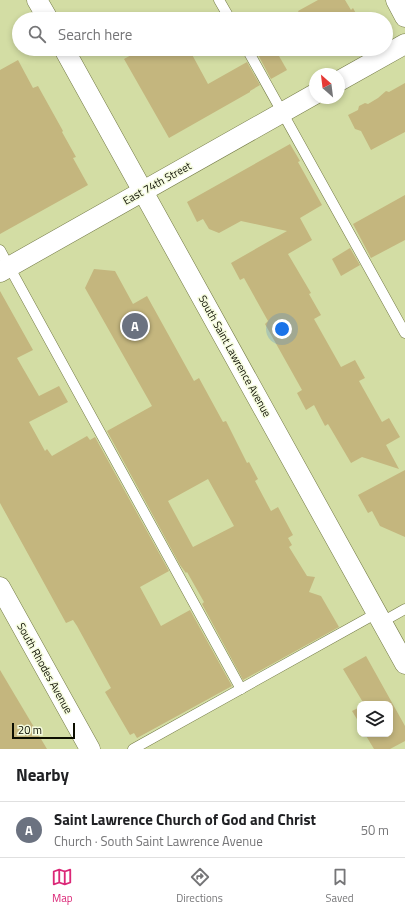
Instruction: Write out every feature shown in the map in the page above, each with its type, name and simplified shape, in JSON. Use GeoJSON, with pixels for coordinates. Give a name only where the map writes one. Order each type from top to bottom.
{"type":"FeatureCollection","features":[{"type":"Feature","properties":{"kind":"street"},"geometry":{"type":"LineString","coordinates":[[37,0],[44,12]]}},
{"type":"Feature","properties":{"kind":"street"},"geometry":{"type":"LineString","coordinates":[[396,0],[405,17]]}},
{"type":"Feature","properties":{"kind":"street"},"geometry":{"type":"LineString","coordinates":[[393,51],[405,44]]}},
{"type":"Feature","properties":{"kind":"street","name":"South Saint Lawrence Avenue"},"geometry":{"type":"LineString","coordinates":[[68,56],[405,664]]}},
{"type":"Feature","properties":{"kind":"street"},"geometry":{"type":"LineString","coordinates":[[345,78],[384,56]]}},
{"type":"Feature","properties":{"kind":"street","name":"East 74th Street"},"geometry":{"type":"LineString","coordinates":[[3,263],[143,191],[309,97]]}},
{"type":"Feature","properties":{"kind":"street","name":"South Rhodes Avenue"},"geometry":{"type":"LineString","coordinates":[[0,587],[90,749]]}},
{"type":"Feature","properties":{"kind":"lane"},"geometry":{"type":"LineString","coordinates":[[220,0],[226,12]]}},
{"type":"Feature","properties":{"kind":"lane"},"geometry":{"type":"LineString","coordinates":[[251,56],[405,333]]}},
{"type":"Feature","properties":{"kind":"lane"},"geometry":{"type":"LineString","coordinates":[[3,263],[241,689]]}},
{"type":"Feature","properties":{"kind":"lane"},"geometry":{"type":"LineString","coordinates":[[133,749],[241,689],[379,617],[405,609]]}},
{"type":"Feature","properties":{"kind":"building"},"geometry":{"type":"Polygon","coordinates":[[[318,0],[345,0],[351,10],[353,8],[355,12],[298,12],[318,0]]]}},
{"type":"Feature","properties":{"kind":"building"},"geometry":{"type":"Polygon","coordinates":[[[129,56],[193,56],[208,84],[247,62],[260,85],[169,138],[124,59],[129,56]]]}},
{"type":"Feature","properties":{"kind":"building"},"geometry":{"type":"Polygon","coordinates":[[[259,56],[279,56],[287,70],[271,79],[259,56]]]}},
{"type":"Feature","properties":{"kind":"building"},"geometry":{"type":"Polygon","coordinates":[[[18,60],[33,88],[38,86],[63,131],[62,132],[76,157],[73,158],[88,185],[0,234],[0,70],[18,60]]]}},
{"type":"Feature","properties":{"kind":"building"},"geometry":{"type":"Polygon","coordinates":[[[405,83],[405,132],[371,150],[361,131],[355,129],[348,115],[358,110],[359,106],[365,103],[368,104],[386,91],[389,92],[405,83]]]}},
{"type":"Feature","properties":{"kind":"building"},"geometry":{"type":"Polygon","coordinates":[[[290,144],[300,161],[298,162],[322,205],[300,218],[312,240],[288,254],[311,293],[309,294],[321,315],[314,319],[341,367],[355,360],[365,378],[359,381],[382,422],[389,418],[400,437],[386,445],[399,469],[362,457],[351,463],[328,424],[325,426],[314,405],[306,410],[297,393],[302,390],[265,324],[268,321],[244,278],[240,280],[231,263],[287,231],[241,221],[219,233],[209,229],[203,219],[197,222],[187,202],[290,144]]]}},
{"type":"Feature","properties":{"kind":"building"},"geometry":{"type":"Polygon","coordinates":[[[405,195],[405,240],[371,258],[353,224],[405,195]]]}},
{"type":"Feature","properties":{"kind":"building"},"geometry":{"type":"Polygon","coordinates":[[[350,248],[360,265],[341,276],[332,259],[350,248]]]}},
{"type":"Feature","properties":{"kind":"building"},"geometry":{"type":"Polygon","coordinates":[[[94,269],[115,271],[133,304],[147,296],[194,381],[199,378],[223,422],[226,421],[247,463],[249,462],[258,479],[255,481],[271,511],[278,507],[293,535],[288,538],[292,545],[289,547],[307,576],[315,577],[309,592],[321,596],[339,627],[243,680],[202,604],[204,602],[187,572],[186,573],[180,565],[107,431],[152,406],[85,288],[94,269]],[[208,479],[168,501],[193,547],[234,526],[208,479]]]}},
{"type":"Feature","properties":{"kind":"building"},"geometry":{"type":"Polygon","coordinates":[[[0,291],[33,350],[17,358],[39,396],[59,386],[68,402],[29,422],[45,451],[47,449],[52,456],[87,436],[90,440],[95,437],[169,571],[140,587],[161,626],[190,610],[232,686],[137,738],[134,733],[130,735],[105,692],[111,688],[77,626],[73,620],[66,623],[0,503],[0,291]]]}},
{"type":"Feature","properties":{"kind":"building"},"geometry":{"type":"Polygon","coordinates":[[[405,470],[405,537],[380,526],[372,511],[368,513],[358,495],[405,470]]]}},
{"type":"Feature","properties":{"kind":"building"},"geometry":{"type":"Polygon","coordinates":[[[366,656],[391,701],[362,701],[343,669],[366,656]]]}},
{"type":"Feature","properties":{"kind":"building"},"geometry":{"type":"Polygon","coordinates":[[[0,670],[47,749],[0,749],[0,670]]]}},
{"type":"Feature","properties":{"kind":"building"},"geometry":{"type":"Polygon","coordinates":[[[393,704],[405,726],[405,741],[390,749],[374,749],[367,737],[393,737],[393,704]]]}},
{"type":"Feature","properties":{"kind":"building"},"geometry":{"type":"Polygon","coordinates":[[[357,708],[357,719],[352,711],[357,708]]]}},
{"type":"Feature","properties":{"kind":"place","name":"Saint Lawrence Church of God and Christ"},"geometry":{"type":"Point","coordinates":[135,326]}}]}
